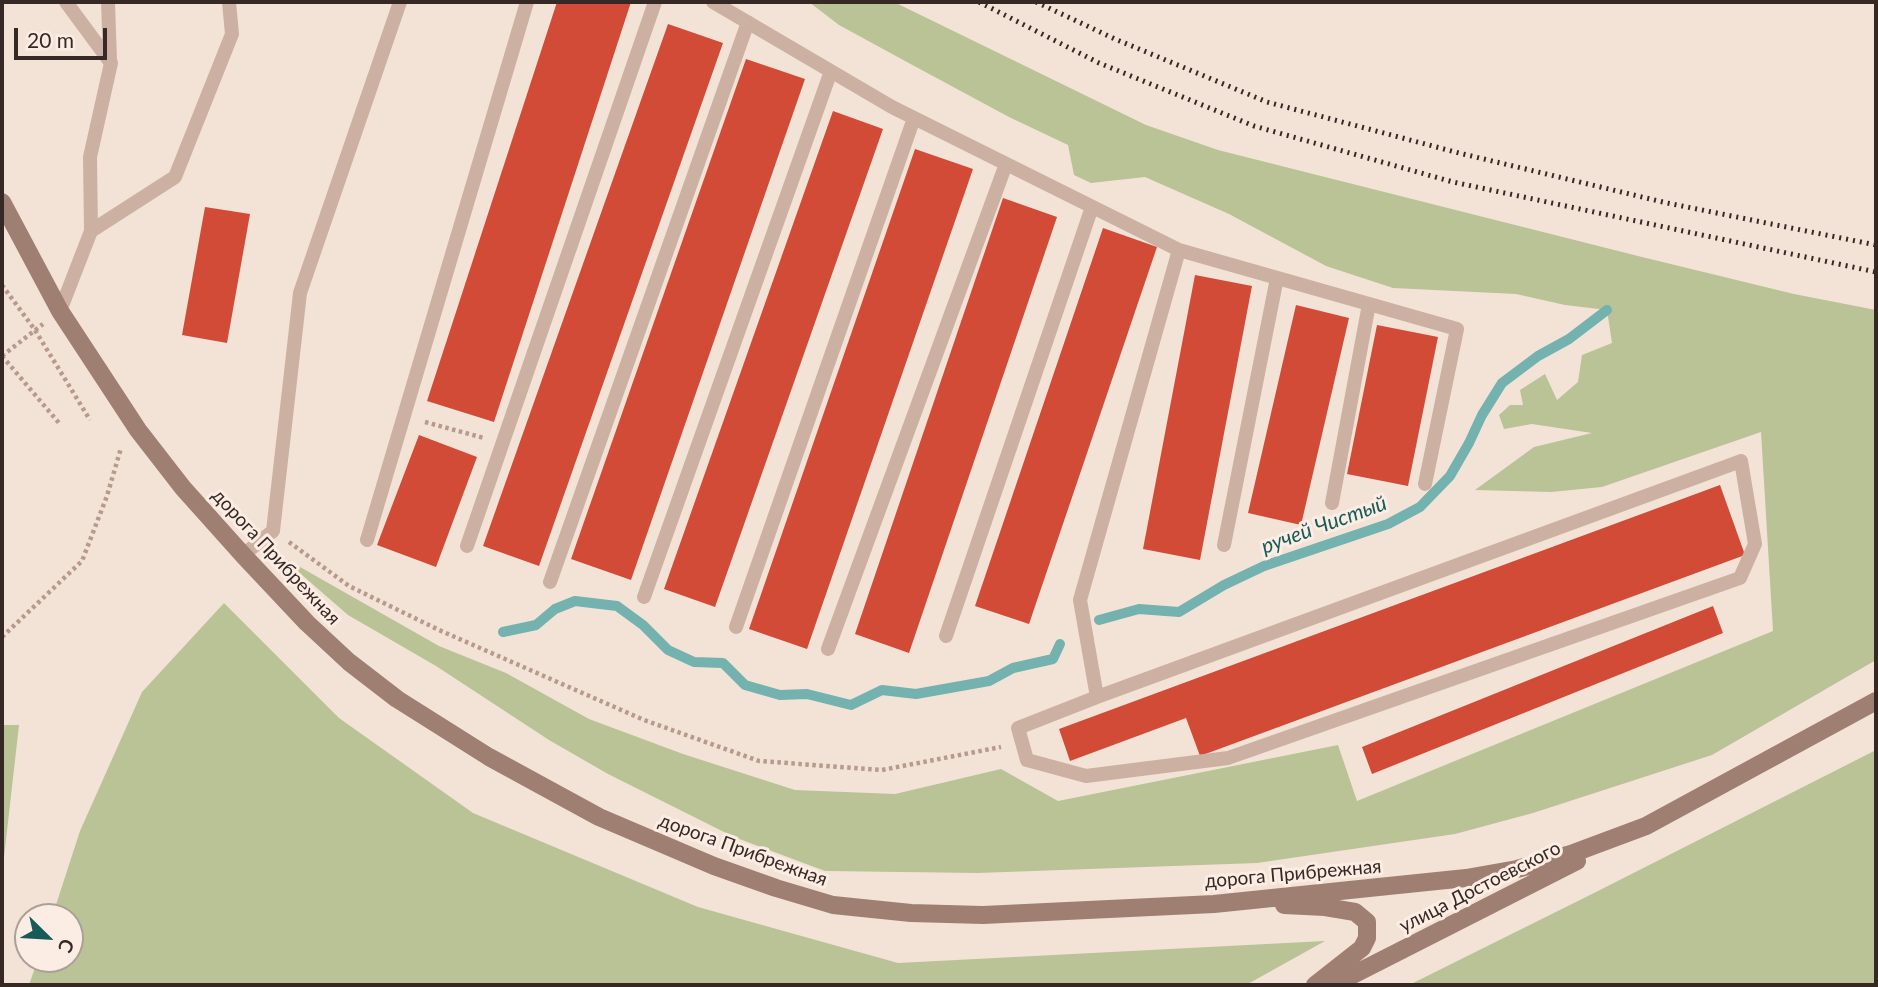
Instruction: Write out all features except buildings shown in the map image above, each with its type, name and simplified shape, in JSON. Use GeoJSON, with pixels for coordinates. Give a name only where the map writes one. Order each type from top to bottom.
{"type":"FeatureCollection","features":[{"type":"Feature","properties":{"kind":"main road","name":"дорога Прибрежная"},"geometry":{"type":"LineString","coordinates":[[2,202],[60,311],[138,430],[183,488],[243,555],[349,662],[397,699],[489,757],[599,817],[739,875],[833,905],[911,913],[983,915],[1214,904],[1466,878],[1517,869],[1571,854],[1646,826],[1876,701]]}},
{"type":"Feature","properties":{"kind":"main road","name":"улица Достоевского"},"geometry":{"type":"LineString","coordinates":[[1333,985],[1646,826]]}},
{"type":"Feature","properties":{"kind":"main road"},"geometry":{"type":"LineString","coordinates":[[1214,904],[1325,907],[1355,912],[1367,922],[1367,938],[1362,948],[1315,985]]}},
{"type":"Feature","properties":{"kind":"lane"},"geometry":{"type":"LineString","coordinates":[[66,2],[111,63]]}},
{"type":"Feature","properties":{"kind":"lane"},"geometry":{"type":"LineString","coordinates":[[60,311],[91,231],[90,157],[111,63],[108,2]]}},
{"type":"Feature","properties":{"kind":"lane"},"geometry":{"type":"LineString","coordinates":[[91,231],[175,177],[232,34],[229,2]]}},
{"type":"Feature","properties":{"kind":"lane"},"geometry":{"type":"LineString","coordinates":[[243,555],[273,531],[300,293],[400,2]]}},
{"type":"Feature","properties":{"kind":"lane"},"geometry":{"type":"LineString","coordinates":[[367,540],[527,2]]}},
{"type":"Feature","properties":{"kind":"lane"},"geometry":{"type":"LineString","coordinates":[[467,546],[655,2]]}},
{"type":"Feature","properties":{"kind":"lane"},"geometry":{"type":"LineString","coordinates":[[713,2],[914,118],[1179,250],[1457,329],[1425,484]]}},
{"type":"Feature","properties":{"kind":"lane"},"geometry":{"type":"LineString","coordinates":[[550,582],[747,22]]}},
{"type":"Feature","properties":{"kind":"lane"},"geometry":{"type":"LineString","coordinates":[[644,597],[831,71]]}},
{"type":"Feature","properties":{"kind":"lane"},"geometry":{"type":"LineString","coordinates":[[736,627],[914,118]]}},
{"type":"Feature","properties":{"kind":"lane"},"geometry":{"type":"LineString","coordinates":[[828,649],[1006,164]]}},
{"type":"Feature","properties":{"kind":"lane"},"geometry":{"type":"LineString","coordinates":[[946,636],[1092,206]]}},
{"type":"Feature","properties":{"kind":"lane"},"geometry":{"type":"LineString","coordinates":[[1097,697],[1080,600],[1179,250]]}},
{"type":"Feature","properties":{"kind":"lane"},"geometry":{"type":"LineString","coordinates":[[1224,545],[1277,278]]}},
{"type":"Feature","properties":{"kind":"lane"},"geometry":{"type":"LineString","coordinates":[[1332,503],[1369,304]]}},
{"type":"Feature","properties":{"kind":"lane"},"geometry":{"type":"LineString","coordinates":[[1741,461],[1755,544],[1740,579],[1228,758],[1086,776],[1027,761],[1018,729],[1097,697],[1741,461]]}},
{"type":"Feature","properties":{"kind":"path"},"geometry":{"type":"LineString","coordinates":[[2,285],[35,330],[90,420]]}},
{"type":"Feature","properties":{"kind":"path"},"geometry":{"type":"LineString","coordinates":[[59,423],[2,356],[60,311]]}},
{"type":"Feature","properties":{"kind":"path"},"geometry":{"type":"LineString","coordinates":[[404,416],[502,443]]}},
{"type":"Feature","properties":{"kind":"path"},"geometry":{"type":"LineString","coordinates":[[2,637],[82,561],[107,496],[122,444],[138,430]]}},
{"type":"Feature","properties":{"kind":"path"},"geometry":{"type":"LineString","coordinates":[[273,531],[349,586],[439,630],[644,720],[759,761],[882,770],[1022,743]]}},
{"type":"Feature","properties":{"kind":"green space"},"geometry":{"type":"Polygon","coordinates":[[[809,2],[894,2],[1146,125],[1218,150],[1794,294],[1876,310],[1876,660],[1712,755],[1533,813],[1455,834],[1257,863],[978,873],[825,871],[734,837],[608,774],[549,740],[436,666],[348,615],[279,555],[439,646],[506,673],[589,719],[683,754],[795,790],[895,794],[1001,769],[1058,801],[1338,745],[1357,801],[1773,631],[1761,432],[1602,487],[1551,492],[1475,490],[1534,447],[1592,433],[1532,424],[1504,429],[1499,415],[1510,405],[1523,405],[1520,390],[1545,374],[1557,400],[1578,382],[1582,355],[1612,343],[1607,310],[1565,305],[1516,294],[1393,288],[1326,266],[1229,214],[1145,177],[1091,183],[1074,175],[1068,145],[1009,117],[839,25],[809,2]]]}},
{"type":"Feature","properties":{"kind":"green space"},"geometry":{"type":"Polygon","coordinates":[[[224,603],[339,718],[473,813],[698,907],[898,963],[1325,941],[1246,985],[29,985],[33,973],[84,973],[84,903],[57,903],[80,831],[142,692],[224,603]]]}},
{"type":"Feature","properties":{"kind":"green space"},"geometry":{"type":"Polygon","coordinates":[[[2,725],[19,725],[2,875],[2,725]]]}},
{"type":"Feature","properties":{"kind":"green space"},"geometry":{"type":"Polygon","coordinates":[[[1876,750],[1876,985],[1409,985],[1596,892],[1876,750]]]}},
{"type":"Feature","properties":{"kind":"waterway","name":"ручей Чистый"},"geometry":{"type":"LineString","coordinates":[[1099,620],[1139,609],[1179,612],[1224,585],[1264,566],[1388,524],[1420,507],[1450,476],[1502,383],[1538,356],[1569,339],[1607,310]]}},
{"type":"Feature","properties":{"kind":"waterway","name":"ручей Чистый"},"geometry":{"type":"LineString","coordinates":[[503,632],[536,625],[555,609],[575,601],[617,606],[643,625],[668,650],[694,662],[723,663],[745,685],[780,695],[807,694],[851,705],[882,690],[916,694],[989,681],[1013,668],[1053,659],[1060,644]]}},
{"type":"Feature","properties":{"kind":"railway"},"geometry":{"type":"LineString","coordinates":[[979,2],[1099,63],[1254,126],[1453,182],[1876,272]]}},
{"type":"Feature","properties":{"kind":"railway"},"geometry":{"type":"LineString","coordinates":[[1036,2],[1115,39],[1267,102],[1459,153],[1667,203],[1876,245]]}}]}
